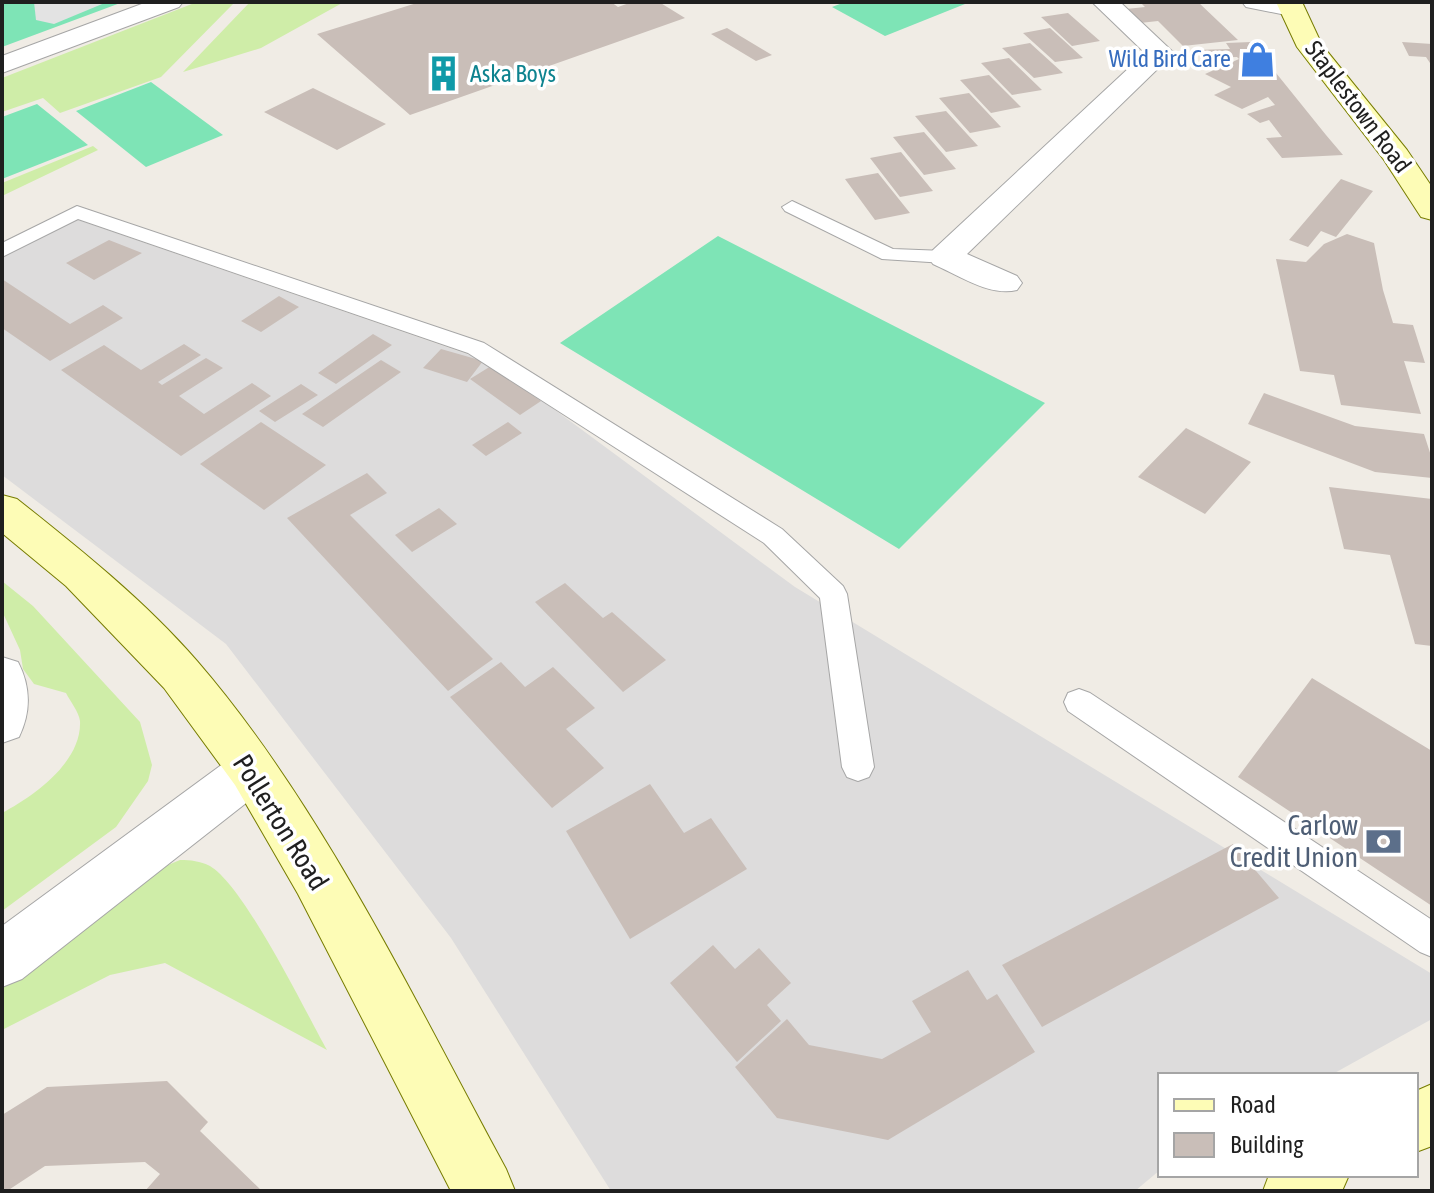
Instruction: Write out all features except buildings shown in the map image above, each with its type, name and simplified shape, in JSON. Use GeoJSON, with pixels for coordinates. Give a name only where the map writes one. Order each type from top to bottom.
{"type":"FeatureCollection","features":[{"type":"Feature","properties":{"kind":"main road","name":"Staplestown Road"},"geometry":{"type":"LineString","coordinates":[[1290,5],[1310,47],[1396,156],[1432,210]]}},
{"type":"Feature","properties":{"kind":"main road","name":"Pollerton Road"},"geometry":{"type":"LineString","coordinates":[[2,510],[81,574],[180,674],[252,770],[317,876],[438,1099],[484,1191]]}},
{"type":"Feature","properties":{"kind":"main road"},"geometry":{"type":"LineString","coordinates":[[1294,1191],[1315,1177]]}},
{"type":"Feature","properties":{"kind":"street"},"geometry":{"type":"LineString","coordinates":[[2,65],[170,2]]}},
{"type":"Feature","properties":{"kind":"street"},"geometry":{"type":"LineString","coordinates":[[1005,283],[945,257],[1161,53],[1105,2]]}},
{"type":"Feature","properties":{"kind":"street"},"geometry":{"type":"LineString","coordinates":[[1255,2],[1290,5]]}},
{"type":"Feature","properties":{"kind":"street"},"geometry":{"type":"LineString","coordinates":[[2,676],[5,700],[2,722]]}},
{"type":"Feature","properties":{"kind":"street"},"geometry":{"type":"LineString","coordinates":[[2,960],[252,770]]}},
{"type":"Feature","properties":{"kind":"lane"},"geometry":{"type":"LineString","coordinates":[[792,207],[889,255],[945,257]]}},
{"type":"Feature","properties":{"kind":"lane"},"geometry":{"type":"LineString","coordinates":[[2,251],[77,212],[476,348],[773,536],[833,594],[858,767]]}},
{"type":"Feature","properties":{"kind":"lane"},"geometry":{"type":"LineString","coordinates":[[1079,702],[1432,940]]}},
{"type":"Feature","properties":{"kind":"shaded area"},"geometry":{"type":"Polygon","coordinates":[[[34,2],[107,2],[54,24],[36,20],[34,2]]]}},
{"type":"Feature","properties":{"kind":"shaded area"},"geometry":{"type":"Polygon","coordinates":[[[70,217],[490,362],[795,587],[1432,974],[1432,1019],[1335,1073],[1158,1073],[1158,1172],[1135,1191],[611,1191],[451,938],[226,644],[2,475],[2,247],[70,217]]]}},
{"type":"Feature","properties":{"kind":"green space"},"geometry":{"type":"Polygon","coordinates":[[[2,2],[123,2],[2,47],[2,2]]]}},
{"type":"Feature","properties":{"kind":"green space"},"geometry":{"type":"Polygon","coordinates":[[[197,2],[235,2],[161,77],[60,113],[43,98],[2,112],[2,78],[197,2]]]}},
{"type":"Feature","properties":{"kind":"green space"},"geometry":{"type":"Polygon","coordinates":[[[250,2],[344,2],[261,48],[183,72],[250,2]]]}},
{"type":"Feature","properties":{"kind":"green space"},"geometry":{"type":"Polygon","coordinates":[[[845,2],[970,2],[885,36],[832,7],[845,2]]]}},
{"type":"Feature","properties":{"kind":"green space"},"geometry":{"type":"Polygon","coordinates":[[[151,82],[223,135],[146,167],[76,111],[151,82]]]}},
{"type":"Feature","properties":{"kind":"green space"},"geometry":{"type":"Polygon","coordinates":[[[37,104],[88,145],[2,179],[2,117],[37,104]]]}},
{"type":"Feature","properties":{"kind":"green space"},"geometry":{"type":"Polygon","coordinates":[[[93,146],[98,150],[2,196],[2,183],[93,146]]]}},
{"type":"Feature","properties":{"kind":"green space"},"geometry":{"type":"Polygon","coordinates":[[[718,236],[1045,403],[899,549],[560,343],[718,236]]]}},
{"type":"Feature","properties":{"kind":"green space"},"geometry":{"type":"Polygon","coordinates":[[[2,581],[33,606],[140,722],[152,765],[148,781],[116,827],[2,911],[2,813],[41,787],[65,764],[79,736],[80,721],[66,693],[34,684],[23,669],[20,650],[2,611],[2,581]]]}},
{"type":"Feature","properties":{"kind":"green space"},"geometry":{"type":"Polygon","coordinates":[[[180,860],[210,866],[240,898],[273,950],[327,1050],[165,963],[110,975],[2,1030],[2,982],[137,878],[180,860]]]}},
{"type":"Feature","properties":{"kind":"place","name":"Wild Bird Care"},"geometry":{"type":"Point","coordinates":[1257,59]}},
{"type":"Feature","properties":{"kind":"place","name":"Aska Boys"},"geometry":{"type":"Point","coordinates":[444,74]}},
{"type":"Feature","properties":{"kind":"place","name":"Carlow Credit Union"},"geometry":{"type":"Point","coordinates":[1384,841]}}]}
